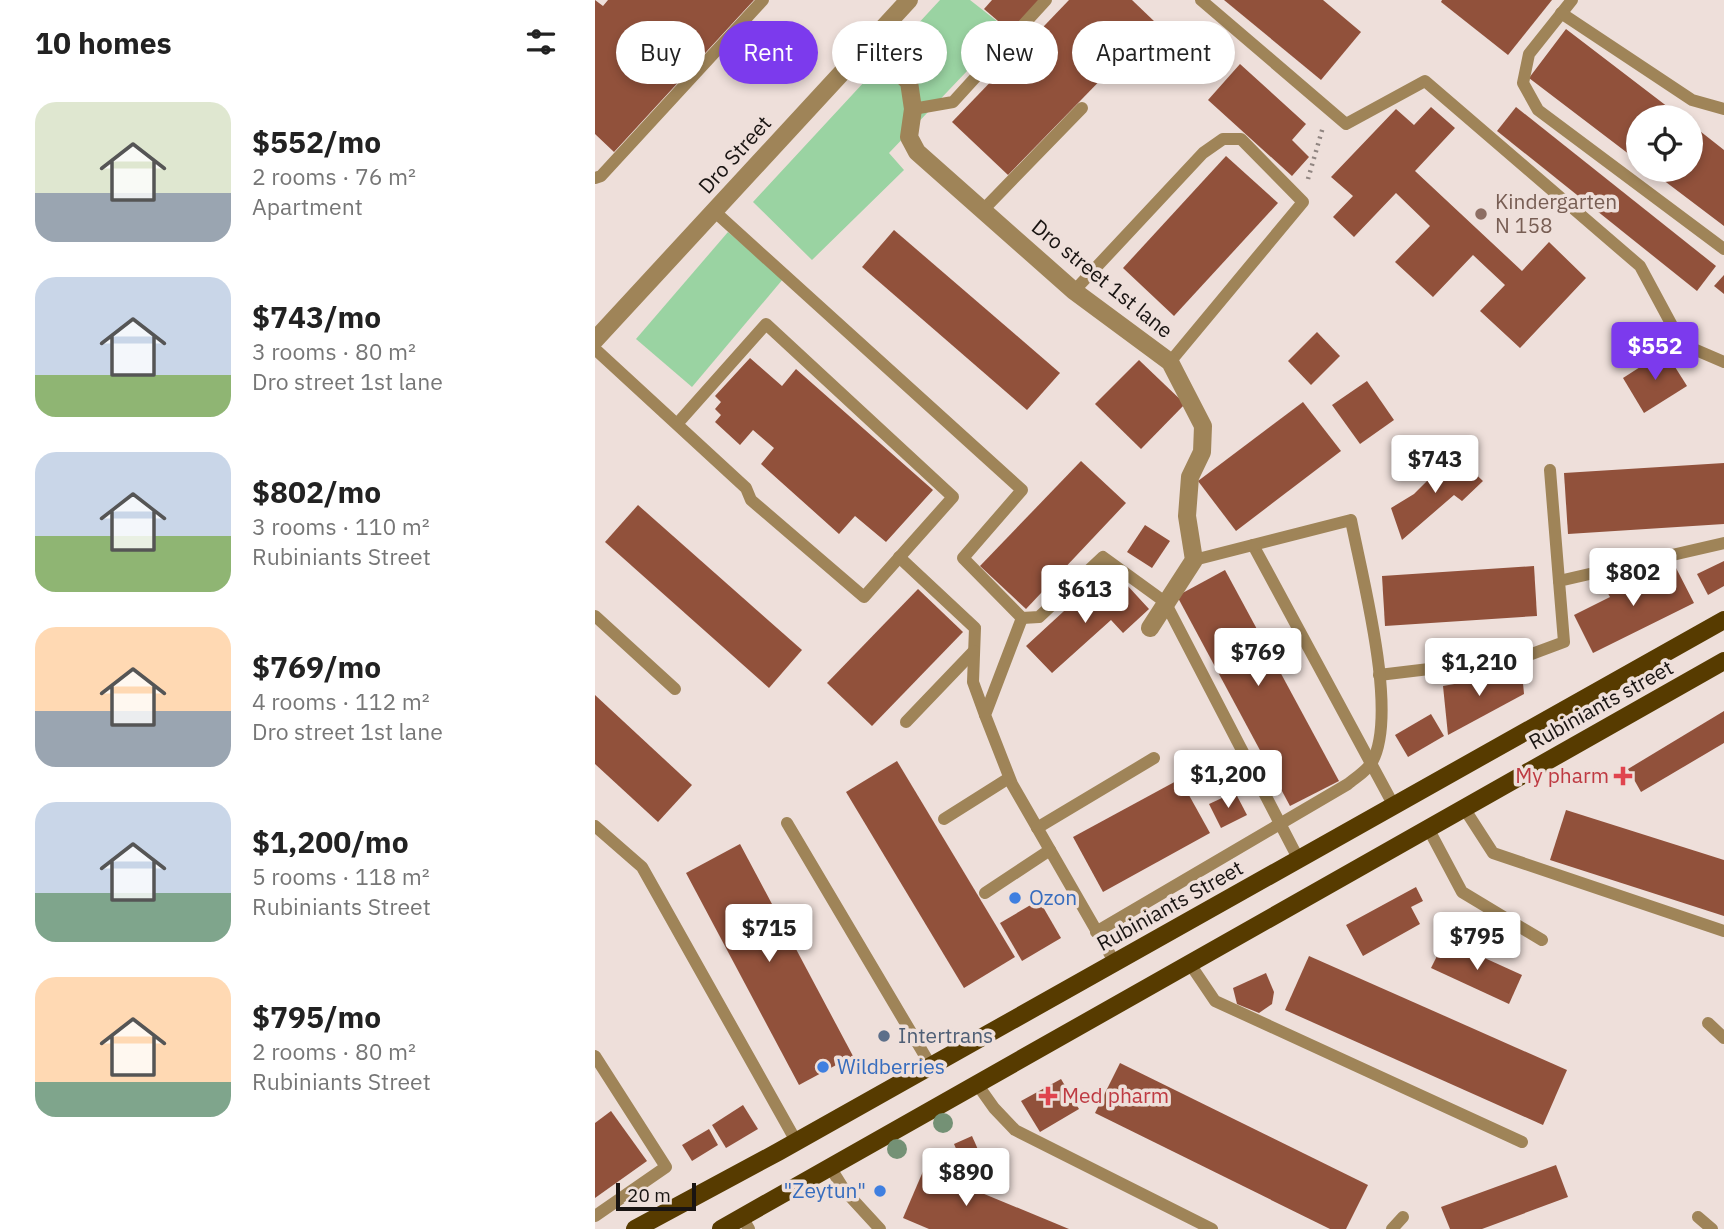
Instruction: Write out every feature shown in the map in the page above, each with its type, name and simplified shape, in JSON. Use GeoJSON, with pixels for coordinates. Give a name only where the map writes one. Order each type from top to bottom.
{"type":"FeatureCollection","features":[{"type":"Feature","properties":{"kind":"main road","name":"Rubiniants Street"},"geometry":{"type":"LineString","coordinates":[[635,1229],[931,1066],[1724,620]]}},
{"type":"Feature","properties":{"kind":"main road","name":"Rubiniants street"},"geometry":{"type":"LineString","coordinates":[[1464,808],[1722,667]]}},
{"type":"Feature","properties":{"kind":"main road"},"geometry":{"type":"LineString","coordinates":[[721,1229],[746,1223],[830,1167],[1464,808]]}},
{"type":"Feature","properties":{"kind":"street","name":"Dro Street"},"geometry":{"type":"LineString","coordinates":[[889,21],[909,0]]}},
{"type":"Feature","properties":{"kind":"street","name":"Dro Street"},"geometry":{"type":"LineString","coordinates":[[595,340],[832,82]]}},
{"type":"Feature","properties":{"kind":"street","name":"Dro street 1st lane"},"geometry":{"type":"LineString","coordinates":[[909,84],[913,109],[909,137],[917,152],[1074,291],[1170,362],[1203,426],[1202,452],[1190,477],[1187,516],[1194,560]]}},
{"type":"Feature","properties":{"kind":"street"},"geometry":{"type":"LineString","coordinates":[[1150,628],[1194,560]]}},
{"type":"Feature","properties":{"kind":"lane"},"geometry":{"type":"LineString","coordinates":[[595,178],[600,176],[763,0]]}},
{"type":"Feature","properties":{"kind":"lane"},"geometry":{"type":"LineString","coordinates":[[913,109],[953,102],[1046,0]]}},
{"type":"Feature","properties":{"kind":"lane"},"geometry":{"type":"LineString","coordinates":[[1201,0],[1346,124],[1425,81],[1640,265],[1682,344],[1724,362]]}},
{"type":"Feature","properties":{"kind":"lane"},"geometry":{"type":"LineString","coordinates":[[1572,0],[1529,54],[1523,83],[1538,110],[1724,249]]}},
{"type":"Feature","properties":{"kind":"lane"},"geometry":{"type":"LineString","coordinates":[[1561,13],[1692,100],[1724,108]]}},
{"type":"Feature","properties":{"kind":"lane"},"geometry":{"type":"LineString","coordinates":[[983,210],[1082,108]]}},
{"type":"Feature","properties":{"kind":"lane"},"geometry":{"type":"LineString","coordinates":[[1074,291],[1203,153],[1223,139],[1241,139],[1303,202],[1170,362]]}},
{"type":"Feature","properties":{"kind":"lane"},"geometry":{"type":"LineString","coordinates":[[714,211],[1022,491],[963,558],[1022,618],[1039,617],[1103,557],[1165,602],[1299,860]]}},
{"type":"Feature","properties":{"kind":"lane"},"geometry":{"type":"LineString","coordinates":[[595,349],[746,488],[751,500],[864,597],[953,497],[767,324],[677,424]]}},
{"type":"Feature","properties":{"kind":"lane"},"geometry":{"type":"LineString","coordinates":[[1379,675],[1521,658],[1565,642],[1550,470]]}},
{"type":"Feature","properties":{"kind":"lane"},"geometry":{"type":"LineString","coordinates":[[1096,932],[1348,785],[1371,764],[1383,719],[1379,675],[1351,520],[1194,560]]}},
{"type":"Feature","properties":{"kind":"lane"},"geometry":{"type":"LineString","coordinates":[[1559,582],[1724,544]]}},
{"type":"Feature","properties":{"kind":"lane"},"geometry":{"type":"LineString","coordinates":[[1253,545],[1394,806]]}},
{"type":"Feature","properties":{"kind":"lane"},"geometry":{"type":"LineString","coordinates":[[899,557],[975,628],[973,682],[1009,778],[1115,963]]}},
{"type":"Feature","properties":{"kind":"lane"},"geometry":{"type":"LineString","coordinates":[[595,616],[675,689]]}},
{"type":"Feature","properties":{"kind":"lane"},"geometry":{"type":"LineString","coordinates":[[985,715],[1022,618]]}},
{"type":"Feature","properties":{"kind":"lane"},"geometry":{"type":"LineString","coordinates":[[906,722],[974,651]]}},
{"type":"Feature","properties":{"kind":"lane"},"geometry":{"type":"LineString","coordinates":[[1037,828],[1154,758]]}},
{"type":"Feature","properties":{"kind":"lane"},"geometry":{"type":"LineString","coordinates":[[944,820],[1009,778]]}},
{"type":"Feature","properties":{"kind":"lane"},"geometry":{"type":"LineString","coordinates":[[1464,808],[1493,853],[1724,931]]}},
{"type":"Feature","properties":{"kind":"lane"},"geometry":{"type":"LineString","coordinates":[[787,823],[931,1066]]}},
{"type":"Feature","properties":{"kind":"lane"},"geometry":{"type":"LineString","coordinates":[[595,826],[642,867],[796,1141]]}},
{"type":"Feature","properties":{"kind":"lane"},"geometry":{"type":"LineString","coordinates":[[1428,828],[1462,892],[1542,940]]}},
{"type":"Feature","properties":{"kind":"lane"},"geometry":{"type":"LineString","coordinates":[[985,893],[1050,850]]}},
{"type":"Feature","properties":{"kind":"lane"},"geometry":{"type":"LineString","coordinates":[[1189,964],[1215,1001],[1522,1142]]}},
{"type":"Feature","properties":{"kind":"lane"},"geometry":{"type":"LineString","coordinates":[[1708,1023],[1724,1038]]}},
{"type":"Feature","properties":{"kind":"lane"},"geometry":{"type":"LineString","coordinates":[[595,1056],[666,1167],[595,1216]]}},
{"type":"Feature","properties":{"kind":"lane"},"geometry":{"type":"LineString","coordinates":[[977,1084],[994,1108],[1015,1130],[1212,1229]]}},
{"type":"Feature","properties":{"kind":"lane"},"geometry":{"type":"LineString","coordinates":[[830,1167],[845,1191],[880,1229]]}},
{"type":"Feature","properties":{"kind":"lane"},"geometry":{"type":"LineString","coordinates":[[1392,1229],[1403,1217]]}},
{"type":"Feature","properties":{"kind":"lane"},"geometry":{"type":"LineString","coordinates":[[1698,1217],[1712,1229]]}},
{"type":"Feature","properties":{"kind":"path"},"geometry":{"type":"LineString","coordinates":[[1303,202],[1325,118],[1330,111]]}},
{"type":"Feature","properties":{"kind":"green space"},"geometry":{"type":"Polygon","coordinates":[[[940,0],[970,0],[997,21],[961,21],[961,77],[889,153],[904,170],[812,260],[753,202],[862,84],[947,84],[947,21],[921,21],[940,0]]]}},
{"type":"Feature","properties":{"kind":"green space"},"geometry":{"type":"Polygon","coordinates":[[[728,232],[783,279],[692,387],[636,339],[728,232]]]}},
{"type":"Feature","properties":{"kind":"building"},"geometry":{"type":"Polygon","coordinates":[[[595,0],[603,6],[608,0],[754,0],[735,21],[719,21],[719,38],[705,53],[705,21],[616,21],[616,84],[677,84],[614,152],[595,134],[595,0]]]}},
{"type":"Feature","properties":{"kind":"building"},"geometry":{"type":"Polygon","coordinates":[[[992,0],[1041,0],[1023,21],[998,21],[984,9],[992,0]]]}},
{"type":"Feature","properties":{"kind":"building"},"geometry":{"type":"Polygon","coordinates":[[[1069,0],[1132,0],[1154,21],[1072,21],[1072,84],[1097,84],[1008,175],[952,122],[988,84],[1058,84],[1058,21],[1049,21],[1069,0]]]}},
{"type":"Feature","properties":{"kind":"building"},"geometry":{"type":"Polygon","coordinates":[[[1224,0],[1323,0],[1361,32],[1321,80],[1224,0]]]}},
{"type":"Feature","properties":{"kind":"building"},"geometry":{"type":"Polygon","coordinates":[[[1552,0],[1508,55],[1441,2],[1552,0]]]}},
{"type":"Feature","properties":{"kind":"building"},"geometry":{"type":"Polygon","coordinates":[[[1566,29],[1665,105],[1626,105],[1626,152],[1529,78],[1566,29]]]}},
{"type":"Feature","properties":{"kind":"building"},"geometry":{"type":"Polygon","coordinates":[[[1240,64],[1306,124],[1292,140],[1309,157],[1292,176],[1208,100],[1222,84],[1235,84],[1235,70],[1240,64]]]}},
{"type":"Feature","properties":{"kind":"building"},"geometry":{"type":"Polygon","coordinates":[[[1431,107],[1455,128],[1415,171],[1522,271],[1549,242],[1586,278],[1520,348],[1480,311],[1505,285],[1473,255],[1433,297],[1395,262],[1430,226],[1396,193],[1354,237],[1333,217],[1353,196],[1331,177],[1396,109],[1414,125],[1431,107]]]}},
{"type":"Feature","properties":{"kind":"building"},"geometry":{"type":"Polygon","coordinates":[[[1516,107],[1716,266],[1697,291],[1497,131],[1516,107]]]}},
{"type":"Feature","properties":{"kind":"building"},"geometry":{"type":"Polygon","coordinates":[[[1703,133],[1724,150],[1724,226],[1666,182],[1703,182],[1703,133]]]}},
{"type":"Feature","properties":{"kind":"building"},"geometry":{"type":"Polygon","coordinates":[[[1226,156],[1278,203],[1174,316],[1123,268],[1226,156]]]}},
{"type":"Feature","properties":{"kind":"building"},"geometry":{"type":"Polygon","coordinates":[[[894,230],[1060,373],[1027,410],[862,267],[894,230]]]}},
{"type":"Feature","properties":{"kind":"building"},"geometry":{"type":"Polygon","coordinates":[[[1724,275],[1724,294],[1714,286],[1724,275]]]}},
{"type":"Feature","properties":{"kind":"building"},"geometry":{"type":"Polygon","coordinates":[[[1317,332],[1340,356],[1311,385],[1288,361],[1317,332]]]}},
{"type":"Feature","properties":{"kind":"building"},"geometry":{"type":"Polygon","coordinates":[[[1665,351],[1687,386],[1644,413],[1623,378],[1665,351]]]}},
{"type":"Feature","properties":{"kind":"building"},"geometry":{"type":"Polygon","coordinates":[[[750,358],[782,386],[796,369],[933,490],[886,542],[855,516],[839,534],[761,464],[774,448],[753,430],[740,445],[715,422],[721,415],[715,409],[721,402],[715,396],[750,358]]]}},
{"type":"Feature","properties":{"kind":"building"},"geometry":{"type":"Polygon","coordinates":[[[1139,360],[1185,404],[1141,449],[1095,404],[1139,360]]]}},
{"type":"Feature","properties":{"kind":"building"},"geometry":{"type":"Polygon","coordinates":[[[1367,381],[1394,420],[1360,444],[1332,405],[1367,381]]]}},
{"type":"Feature","properties":{"kind":"building"},"geometry":{"type":"Polygon","coordinates":[[[1303,402],[1341,451],[1236,531],[1198,481],[1303,402]]]}},
{"type":"Feature","properties":{"kind":"building"},"geometry":{"type":"Polygon","coordinates":[[[1454,454],[1483,481],[1462,501],[1454,495],[1402,540],[1391,508],[1414,494],[1454,454]]]}},
{"type":"Feature","properties":{"kind":"building"},"geometry":{"type":"Polygon","coordinates":[[[1081,461],[1126,503],[1026,609],[980,566],[1081,461]]]}},
{"type":"Feature","properties":{"kind":"building"},"geometry":{"type":"Polygon","coordinates":[[[1724,463],[1724,524],[1568,534],[1564,473],[1724,463]]]}},
{"type":"Feature","properties":{"kind":"building"},"geometry":{"type":"Polygon","coordinates":[[[638,505],[802,650],[769,688],[605,542],[638,505]]]}},
{"type":"Feature","properties":{"kind":"building"},"geometry":{"type":"Polygon","coordinates":[[[1145,525],[1170,541],[1152,568],[1127,552],[1145,525]]]}},
{"type":"Feature","properties":{"kind":"building"},"geometry":{"type":"Polygon","coordinates":[[[1724,561],[1724,586],[1708,595],[1697,574],[1724,561]]]}},
{"type":"Feature","properties":{"kind":"building"},"geometry":{"type":"Polygon","coordinates":[[[1674,564],[1694,603],[1593,653],[1574,615],[1610,597],[1606,590],[1629,578],[1633,585],[1674,564]]]}},
{"type":"Feature","properties":{"kind":"building"},"geometry":{"type":"Polygon","coordinates":[[[1534,566],[1537,616],[1385,626],[1382,576],[1534,566]]]}},
{"type":"Feature","properties":{"kind":"building"},"geometry":{"type":"Polygon","coordinates":[[[1225,570],[1339,781],[1290,806],[1177,596],[1225,570]]]}},
{"type":"Feature","properties":{"kind":"building"},"geometry":{"type":"Polygon","coordinates":[[[1126,584],[1149,609],[1123,633],[1111,620],[1052,673],[1026,646],[1089,588],[1104,604],[1126,584]]]}},
{"type":"Feature","properties":{"kind":"building"},"geometry":{"type":"Polygon","coordinates":[[[918,589],[963,632],[872,726],[827,683],[918,589]]]}},
{"type":"Feature","properties":{"kind":"building"},"geometry":{"type":"Polygon","coordinates":[[[1522,672],[1524,694],[1448,735],[1443,686],[1522,672]]]}},
{"type":"Feature","properties":{"kind":"building"},"geometry":{"type":"Polygon","coordinates":[[[595,695],[692,785],[658,822],[595,764],[595,695]]]}},
{"type":"Feature","properties":{"kind":"building"},"geometry":{"type":"Polygon","coordinates":[[[1724,711],[1724,743],[1641,792],[1628,769],[1724,711]]]}},
{"type":"Feature","properties":{"kind":"building"},"geometry":{"type":"Polygon","coordinates":[[[1431,714],[1444,736],[1408,757],[1395,735],[1431,714]]]}},
{"type":"Feature","properties":{"kind":"building"},"geometry":{"type":"Polygon","coordinates":[[[897,761],[1015,957],[964,988],[846,792],[897,761]]]}},
{"type":"Feature","properties":{"kind":"building"},"geometry":{"type":"Polygon","coordinates":[[[1180,779],[1210,833],[1103,892],[1073,837],[1180,779]]]}},
{"type":"Feature","properties":{"kind":"building"},"geometry":{"type":"Polygon","coordinates":[[[1235,792],[1247,815],[1221,828],[1209,804],[1235,792]]]}},
{"type":"Feature","properties":{"kind":"building"},"geometry":{"type":"Polygon","coordinates":[[[1566,810],[1724,860],[1724,916],[1550,860],[1566,810]]]}},
{"type":"Feature","properties":{"kind":"building"},"geometry":{"type":"Polygon","coordinates":[[[740,844],[853,1056],[799,1085],[686,873],[740,844]]]}},
{"type":"Feature","properties":{"kind":"building"},"geometry":{"type":"Polygon","coordinates":[[[1416,887],[1423,901],[1411,907],[1420,924],[1363,956],[1346,925],[1416,887]]]}},
{"type":"Feature","properties":{"kind":"building"},"geometry":{"type":"Polygon","coordinates":[[[1039,900],[1061,938],[1022,961],[1000,923],[1039,900]]]}},
{"type":"Feature","properties":{"kind":"building"},"geometry":{"type":"Polygon","coordinates":[[[1445,940],[1522,975],[1509,1004],[1431,968],[1445,940]]]}},
{"type":"Feature","properties":{"kind":"building"},"geometry":{"type":"Polygon","coordinates":[[[1309,956],[1567,1070],[1543,1125],[1285,1010],[1309,956]]]}},
{"type":"Feature","properties":{"kind":"building"},"geometry":{"type":"Polygon","coordinates":[[[1266,973],[1274,992],[1272,1004],[1259,1013],[1237,1004],[1233,988],[1266,973]]]}},
{"type":"Feature","properties":{"kind":"building"},"geometry":{"type":"Polygon","coordinates":[[[1120,1063],[1368,1185],[1346,1229],[1330,1229],[1095,1113],[1120,1063]]]}},
{"type":"Feature","properties":{"kind":"building"},"geometry":{"type":"Polygon","coordinates":[[[1061,1079],[1079,1109],[1040,1132],[1021,1101],[1061,1079]]]}},
{"type":"Feature","properties":{"kind":"building"},"geometry":{"type":"Polygon","coordinates":[[[743,1105],[758,1129],[726,1148],[712,1125],[743,1105]]]}},
{"type":"Feature","properties":{"kind":"building"},"geometry":{"type":"Polygon","coordinates":[[[611,1111],[647,1161],[595,1198],[595,1123],[611,1111]]]}},
{"type":"Feature","properties":{"kind":"building"},"geometry":{"type":"Polygon","coordinates":[[[709,1129],[718,1145],[692,1161],[682,1145],[709,1129]]]}},
{"type":"Feature","properties":{"kind":"building"},"geometry":{"type":"Polygon","coordinates":[[[972,1136],[984,1163],[966,1171],[954,1144],[972,1136]]]}},
{"type":"Feature","properties":{"kind":"building"},"geometry":{"type":"Polygon","coordinates":[[[1556,1165],[1568,1197],[1482,1229],[1450,1229],[1441,1207],[1556,1165]]]}},
{"type":"Feature","properties":{"kind":"building"},"geometry":{"type":"Polygon","coordinates":[[[924,1169],[1069,1229],[929,1229],[903,1218],[924,1169]]]}},
{"type":"Feature","properties":{"kind":"place","name":"Kindergarten N 158"},"geometry":{"type":"Point","coordinates":[1481,214]}},
{"type":"Feature","properties":{"kind":"place","name":"My pharm"},"geometry":{"type":"Point","coordinates":[1623,776]}},
{"type":"Feature","properties":{"kind":"place","name":"Ozon"},"geometry":{"type":"Point","coordinates":[1015,898]}},
{"type":"Feature","properties":{"kind":"place","name":"Intertrans"},"geometry":{"type":"Point","coordinates":[884,1036]}},
{"type":"Feature","properties":{"kind":"place","name":"Wildberries"},"geometry":{"type":"Point","coordinates":[823,1067]}},
{"type":"Feature","properties":{"kind":"place","name":"Med pharm"},"geometry":{"type":"Point","coordinates":[1048,1096]}},
{"type":"Feature","properties":{"kind":"place","name":"\"Zeytun\""},"geometry":{"type":"Point","coordinates":[880,1191]}}]}
